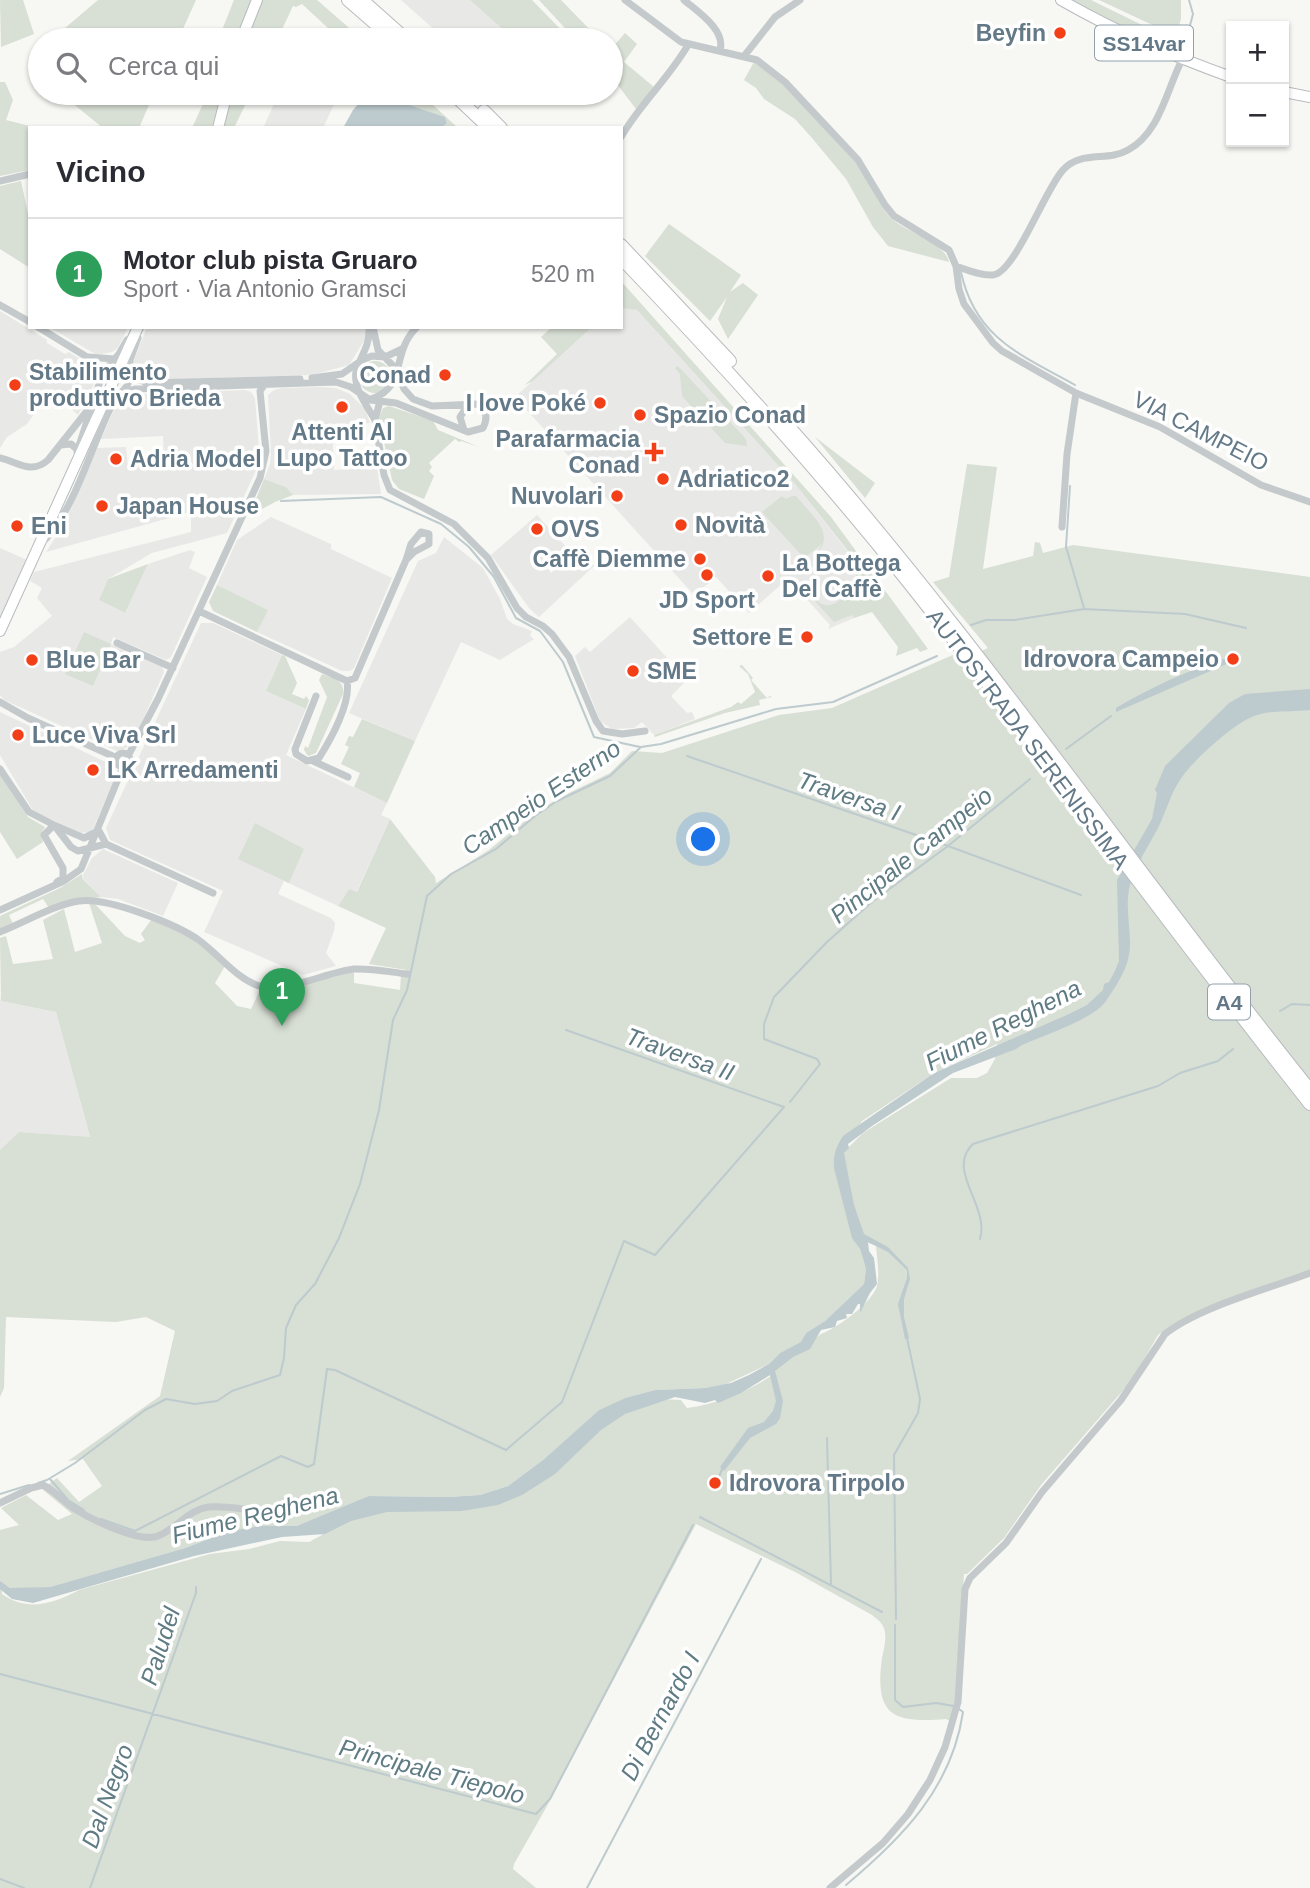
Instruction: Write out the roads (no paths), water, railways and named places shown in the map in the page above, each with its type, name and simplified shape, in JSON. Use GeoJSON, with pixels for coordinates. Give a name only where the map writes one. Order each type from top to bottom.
{"type":"FeatureCollection","features":[{"type":"Feature","properties":{"kind":"highway"},"geometry":{"type":"LineString","coordinates":[[348,0],[380,28]]}},
{"type":"Feature","properties":{"kind":"highway"},"geometry":{"type":"LineString","coordinates":[[362,0],[394,28]]}},
{"type":"Feature","properties":{"kind":"highway"},"geometry":{"type":"LineString","coordinates":[[465,105],[487,126]]}},
{"type":"Feature","properties":{"kind":"highway"},"geometry":{"type":"LineString","coordinates":[[477,105],[499,126]]}},
{"type":"Feature","properties":{"kind":"highway","name":"AUTOSTRADA SERENISSIMA"},"geometry":{"type":"LineString","coordinates":[[623,248],[735,366],[854,502],[952,624],[1310,1104]]}},
{"type":"Feature","properties":{"kind":"highway","name":"AUTOSTRADA SERENISSIMA"},"geometry":{"type":"LineString","coordinates":[[623,260],[729,372],[847,508],[1112,842]]}},
{"type":"Feature","properties":{"kind":"highway","name":"AUTOSTRADA SERENISSIMA"},"geometry":{"type":"LineString","coordinates":[[1152,895],[1310,1090]]}},
{"type":"Feature","properties":{"kind":"main road"},"geometry":{"type":"LineString","coordinates":[[246,28],[257,0]]}},
{"type":"Feature","properties":{"kind":"main road","name":"SS14var"},"geometry":{"type":"LineString","coordinates":[[1061,0],[1146,44],[1226,75]]}},
{"type":"Feature","properties":{"kind":"main road"},"geometry":{"type":"LineString","coordinates":[[1289,93],[1310,97]]}},
{"type":"Feature","properties":{"kind":"main road"},"geometry":{"type":"LineString","coordinates":[[219,126],[224,105]]}},
{"type":"Feature","properties":{"kind":"main road"},"geometry":{"type":"LineString","coordinates":[[0,631],[137,329]]}},
{"type":"Feature","properties":{"kind":"street","name":"VIA CAMPEIO"},"geometry":{"type":"LineString","coordinates":[[625,0],[681,42],[746,55],[765,65],[785,82],[858,160],[894,216],[913,230],[943,245],[953,256],[964,304],[1002,351],[1076,393],[1170,432],[1261,485],[1310,502]]}},
{"type":"Feature","properties":{"kind":"street"},"geometry":{"type":"LineString","coordinates":[[684,0],[719,33],[722,43],[720,50]]}},
{"type":"Feature","properties":{"kind":"street"},"geometry":{"type":"LineString","coordinates":[[746,55],[775,17],[800,0]]}},
{"type":"Feature","properties":{"kind":"street"},"geometry":{"type":"LineString","coordinates":[[1184,55],[1188,44]]}},
{"type":"Feature","properties":{"kind":"street"},"geometry":{"type":"LineString","coordinates":[[623,134],[636,112],[688,45]]}},
{"type":"Feature","properties":{"kind":"street"},"geometry":{"type":"LineString","coordinates":[[956,266],[982,275],[995,275],[1003,271],[1013,259],[1051,186],[1063,169],[1073,161],[1129,150],[1155,124],[1180,64]]}},
{"type":"Feature","properties":{"kind":"street"},"geometry":{"type":"LineString","coordinates":[[0,181],[28,174]]}},
{"type":"Feature","properties":{"kind":"street"},"geometry":{"type":"LineString","coordinates":[[0,305],[28,321]]}},
{"type":"Feature","properties":{"kind":"street"},"geometry":{"type":"LineString","coordinates":[[41,329],[87,357],[103,372]]}},
{"type":"Feature","properties":{"kind":"street"},"geometry":{"type":"LineString","coordinates":[[72,476],[103,372],[137,329]]}},
{"type":"Feature","properties":{"kind":"street"},"geometry":{"type":"LineString","coordinates":[[40,546],[54,530],[66,508],[111,408],[129,381],[130,360],[138,329]]}},
{"type":"Feature","properties":{"kind":"street"},"geometry":{"type":"LineString","coordinates":[[371,329],[356,378],[375,419],[384,474],[390,490],[454,524],[488,558],[517,608],[552,634],[569,657],[596,721],[603,731],[622,734],[645,732]]}},
{"type":"Feature","properties":{"kind":"street"},"geometry":{"type":"LineString","coordinates":[[122,393],[149,388],[336,382],[351,387],[366,398],[396,403],[468,432],[483,428],[486,422],[483,408],[478,404],[432,406],[417,402],[404,388],[396,369],[376,345],[372,329]]}},
{"type":"Feature","properties":{"kind":"street"},"geometry":{"type":"LineString","coordinates":[[366,398],[388,392],[393,384],[402,349],[416,329]]}},
{"type":"Feature","properties":{"kind":"street"},"geometry":{"type":"LineString","coordinates":[[128,756],[173,668],[256,488],[265,461],[260,391],[263,386],[270,382],[342,374],[372,356],[385,357],[402,349]]}},
{"type":"Feature","properties":{"kind":"street"},"geometry":{"type":"LineString","coordinates":[[87,357],[115,358]]}},
{"type":"Feature","properties":{"kind":"street"},"geometry":{"type":"LineString","coordinates":[[130,370],[134,377],[148,383],[310,379]]}},
{"type":"Feature","properties":{"kind":"street"},"geometry":{"type":"LineString","coordinates":[[261,399],[265,391],[279,384]]}},
{"type":"Feature","properties":{"kind":"street"},"geometry":{"type":"LineString","coordinates":[[1062,527],[1067,454],[1076,393]]}},
{"type":"Feature","properties":{"kind":"street"},"geometry":{"type":"LineString","coordinates":[[375,419],[380,401]]}},
{"type":"Feature","properties":{"kind":"street"},"geometry":{"type":"LineString","coordinates":[[464,430],[460,417],[468,404]]}},
{"type":"Feature","properties":{"kind":"street"},"geometry":{"type":"LineString","coordinates":[[0,458],[29,468],[37,467],[48,460],[91,405]]}},
{"type":"Feature","properties":{"kind":"street"},"geometry":{"type":"LineString","coordinates":[[60,445],[71,444],[78,450]]}},
{"type":"Feature","properties":{"kind":"street"},"geometry":{"type":"LineString","coordinates":[[199,611],[347,681],[355,678],[407,560]]}},
{"type":"Feature","properties":{"kind":"street"},"geometry":{"type":"LineString","coordinates":[[117,643],[173,668]]}},
{"type":"Feature","properties":{"kind":"street"},"geometry":{"type":"LineString","coordinates":[[313,761],[319,758],[326,747],[346,701],[349,690],[347,681]]}},
{"type":"Feature","properties":{"kind":"street"},"geometry":{"type":"LineString","coordinates":[[316,696],[295,749],[302,759],[313,761],[348,778]]}},
{"type":"Feature","properties":{"kind":"street"},"geometry":{"type":"LineString","coordinates":[[0,704],[117,758]]}},
{"type":"Feature","properties":{"kind":"street"},"geometry":{"type":"LineString","coordinates":[[117,758],[122,754],[128,756]]}},
{"type":"Feature","properties":{"kind":"street"},"geometry":{"type":"LineString","coordinates":[[0,910],[74,876],[81,869],[99,831],[123,767],[129,762],[128,756]]}},
{"type":"Feature","properties":{"kind":"street"},"geometry":{"type":"LineString","coordinates":[[117,758],[118,764],[123,767]]}},
{"type":"Feature","properties":{"kind":"street"},"geometry":{"type":"LineString","coordinates":[[0,769],[31,815],[83,838],[99,831]]}},
{"type":"Feature","properties":{"kind":"street"},"geometry":{"type":"LineString","coordinates":[[54,825],[75,850],[82,851],[106,844],[213,893]]}},
{"type":"Feature","properties":{"kind":"street"},"geometry":{"type":"LineString","coordinates":[[54,825],[46,831],[45,837],[64,872],[63,878],[54,884]]}},
{"type":"Feature","properties":{"kind":"street"},"geometry":{"type":"LineString","coordinates":[[99,831],[106,844]]}},
{"type":"Feature","properties":{"kind":"street"},"geometry":{"type":"LineString","coordinates":[[0,932],[80,900],[104,902],[177,927],[199,940],[240,975],[261,987],[284,987],[356,969],[407,974]]}},
{"type":"Feature","properties":{"kind":"street"},"geometry":{"type":"LineString","coordinates":[[830,1888],[883,1843],[908,1814],[930,1780],[945,1747],[956,1707],[965,1589],[970,1578],[1006,1543],[1042,1492],[1121,1400],[1159,1341],[1175,1326],[1201,1313],[1310,1273]]}},
{"type":"Feature","properties":{"kind":"street"},"geometry":{"type":"LineString","coordinates":[[0,1503],[43,1485],[101,1523],[144,1538],[155,1538],[199,1509],[209,1507],[269,1511],[280,1510],[298,1501]]}},
{"type":"Feature","properties":{"kind":"waterway"},"geometry":{"type":"LineString","coordinates":[[1188,33],[1193,14],[1189,0]]}},
{"type":"Feature","properties":{"kind":"waterway"},"geometry":{"type":"LineString","coordinates":[[961,272],[968,295],[989,329],[1019,353],[1075,385]]}},
{"type":"Feature","properties":{"kind":"waterway"},"geometry":{"type":"LineString","coordinates":[[1070,486],[1066,547],[1084,608]]}},
{"type":"Feature","properties":{"kind":"waterway"},"geometry":{"type":"LineString","coordinates":[[281,501],[381,497],[441,524],[469,547],[494,577],[516,618],[540,631],[563,662],[594,737],[640,747]]}},
{"type":"Feature","properties":{"kind":"waterway","name":"Campeio Esterno"},"geometry":{"type":"LineString","coordinates":[[971,625],[986,620],[1015,620],[1084,609],[1185,614],[1246,628]]}},
{"type":"Feature","properties":{"kind":"waterway","name":"Campeio Esterno"},"geometry":{"type":"LineString","coordinates":[[38,1483],[75,1463],[145,1410],[166,1399],[195,1404],[217,1401],[232,1391],[280,1375],[286,1328],[296,1305],[315,1284],[339,1238],[360,1184],[379,1110],[393,1020],[407,990],[427,896],[451,874],[496,849],[557,801],[610,776],[641,747],[661,744],[776,709],[833,702],[937,656]]}},
{"type":"Feature","properties":{"kind":"waterway","name":"Pincipale Campeio"},"geometry":{"type":"LineString","coordinates":[[1066,749],[1111,716]]}},
{"type":"Feature","properties":{"kind":"waterway","name":"Traversa I"},"geometry":{"type":"LineString","coordinates":[[687,756],[1081,895]]}},
{"type":"Feature","properties":{"kind":"waterway","name":"Pincipale Campeio"},"geometry":{"type":"LineString","coordinates":[[790,1102],[820,1064],[817,1059],[764,1039],[764,1024],[774,997],[827,942],[873,901],[948,846],[1030,779]]}},
{"type":"Feature","properties":{"kind":"waterway"},"geometry":{"type":"LineString","coordinates":[[1280,1011],[1292,1004],[1310,1005]]}},
{"type":"Feature","properties":{"kind":"waterway","name":"Pincipale Campeio"},"geometry":{"type":"LineString","coordinates":[[101,1519],[135,1531],[281,1456],[308,1467],[314,1464],[327,1369],[335,1370],[506,1450],[562,1402],[624,1241],[655,1255],[784,1107],[566,1030]]}},
{"type":"Feature","properties":{"kind":"waterway"},"geometry":{"type":"LineString","coordinates":[[980,1239],[979,1214],[964,1165],[966,1154],[973,1144],[1158,1086],[1180,1073],[1218,1061],[1233,1049]]}},
{"type":"Feature","properties":{"kind":"waterway"},"geometry":{"type":"LineString","coordinates":[[896,1619],[894,1455],[918,1413],[920,1399],[907,1338]]}},
{"type":"Feature","properties":{"kind":"waterway"},"geometry":{"type":"LineString","coordinates":[[827,1438],[831,1584]]}},
{"type":"Feature","properties":{"kind":"waterway","name":"Principale Tiepolo"},"geometry":{"type":"LineString","coordinates":[[718,1479],[723,1467]]}},
{"type":"Feature","properties":{"kind":"waterway","name":"Pincipale Campeio"},"geometry":{"type":"LineString","coordinates":[[50,1479],[68,1500],[84,1510]]}},
{"type":"Feature","properties":{"kind":"waterway","name":"Campeio Esterno"},"geometry":{"type":"LineString","coordinates":[[0,1494],[29,1485]]}},
{"type":"Feature","properties":{"kind":"waterway"},"geometry":{"type":"LineString","coordinates":[[700,1517],[882,1612]]}},
{"type":"Feature","properties":{"kind":"waterway","name":"Principale Tiepolo"},"geometry":{"type":"LineString","coordinates":[[0,1674],[536,1814],[550,1799],[693,1525]]}},
{"type":"Feature","properties":{"kind":"waterway","name":"Di Bernardo I"},"geometry":{"type":"LineString","coordinates":[[587,1888],[761,1559]]}},
{"type":"Feature","properties":{"kind":"waterway","name":"Dal Negro"},"geometry":{"type":"LineString","coordinates":[[90,1888],[196,1587]]}},
{"type":"Feature","properties":{"kind":"waterway"},"geometry":{"type":"LineString","coordinates":[[895,1625],[895,1700],[903,1707],[936,1703],[954,1706]]}},
{"type":"Feature","properties":{"kind":"waterway"},"geometry":{"type":"LineString","coordinates":[[846,1885],[905,1830],[936,1788],[957,1739],[963,1712],[959,1709]]}},
{"type":"Feature","properties":{"kind":"waterway","name":"Dal Negro"},"geometry":{"type":"LineString","coordinates":[[0,1879],[24,1888]]}},
{"type":"Feature","properties":{"kind":"place","name":"Beyfin"},"geometry":{"type":"Point","coordinates":[1060,33]}},
{"type":"Feature","properties":{"kind":"place","name":"Conad"},"geometry":{"type":"Point","coordinates":[445,375]}},
{"type":"Feature","properties":{"kind":"place","name":"Stabilimento produttivo Brieda"},"geometry":{"type":"Point","coordinates":[15,385]}},
{"type":"Feature","properties":{"kind":"place","name":"I love Poké"},"geometry":{"type":"Point","coordinates":[600,403]}},
{"type":"Feature","properties":{"kind":"place","name":"Attenti Al Lupo Tattoo"},"geometry":{"type":"Point","coordinates":[342,407]}},
{"type":"Feature","properties":{"kind":"place","name":"Spazio Conad"},"geometry":{"type":"Point","coordinates":[640,415]}},
{"type":"Feature","properties":{"kind":"place","name":"Parafarmacia Conad"},"geometry":{"type":"Point","coordinates":[654,452]}},
{"type":"Feature","properties":{"kind":"place","name":"Adria Model"},"geometry":{"type":"Point","coordinates":[116,459]}},
{"type":"Feature","properties":{"kind":"place","name":"Adriatico2"},"geometry":{"type":"Point","coordinates":[663,479]}},
{"type":"Feature","properties":{"kind":"place","name":"Nuvolari"},"geometry":{"type":"Point","coordinates":[617,496]}},
{"type":"Feature","properties":{"kind":"place","name":"Japan House"},"geometry":{"type":"Point","coordinates":[102,506]}},
{"type":"Feature","properties":{"kind":"place","name":"Novità"},"geometry":{"type":"Point","coordinates":[681,525]}},
{"type":"Feature","properties":{"kind":"place","name":"Eni"},"geometry":{"type":"Point","coordinates":[17,526]}},
{"type":"Feature","properties":{"kind":"place","name":"OVS"},"geometry":{"type":"Point","coordinates":[537,529]}},
{"type":"Feature","properties":{"kind":"place","name":"Caffè Diemme"},"geometry":{"type":"Point","coordinates":[700,559]}},
{"type":"Feature","properties":{"kind":"place","name":"JD Sport"},"geometry":{"type":"Point","coordinates":[707,575]}},
{"type":"Feature","properties":{"kind":"place","name":"La Bottega Del Caffè"},"geometry":{"type":"Point","coordinates":[768,576]}},
{"type":"Feature","properties":{"kind":"place","name":"Settore E"},"geometry":{"type":"Point","coordinates":[807,637]}},
{"type":"Feature","properties":{"kind":"place","name":"Idrovora Campeio"},"geometry":{"type":"Point","coordinates":[1233,659]}},
{"type":"Feature","properties":{"kind":"place","name":"Blue Bar"},"geometry":{"type":"Point","coordinates":[32,660]}},
{"type":"Feature","properties":{"kind":"place","name":"SME"},"geometry":{"type":"Point","coordinates":[633,671]}},
{"type":"Feature","properties":{"kind":"place","name":"Luce Viva Srl"},"geometry":{"type":"Point","coordinates":[18,735]}},
{"type":"Feature","properties":{"kind":"place","name":"LK Arredamenti"},"geometry":{"type":"Point","coordinates":[93,770]}},
{"type":"Feature","properties":{"kind":"place","name":"Motor club pista Gruaro"},"geometry":{"type":"Point","coordinates":[282,1026]}},
{"type":"Feature","properties":{"kind":"place","name":"Idrovora Tirpolo"},"geometry":{"type":"Point","coordinates":[715,1483]}},
{"type":"Feature","properties":{"kind":"water label","name":"Fiume Reghena"},"geometry":{"type":"Point","coordinates":[1003,1025]}},
{"type":"Feature","properties":{"kind":"water label","name":"Traversa II"},"geometry":{"type":"Point","coordinates":[680,1054]}},
{"type":"Feature","properties":{"kind":"water label","name":"Fiume Reghena"},"geometry":{"type":"Point","coordinates":[255,1515]}},
{"type":"Feature","properties":{"kind":"water label","name":"Paludel"},"geometry":{"type":"Point","coordinates":[160,1646]}}]}
